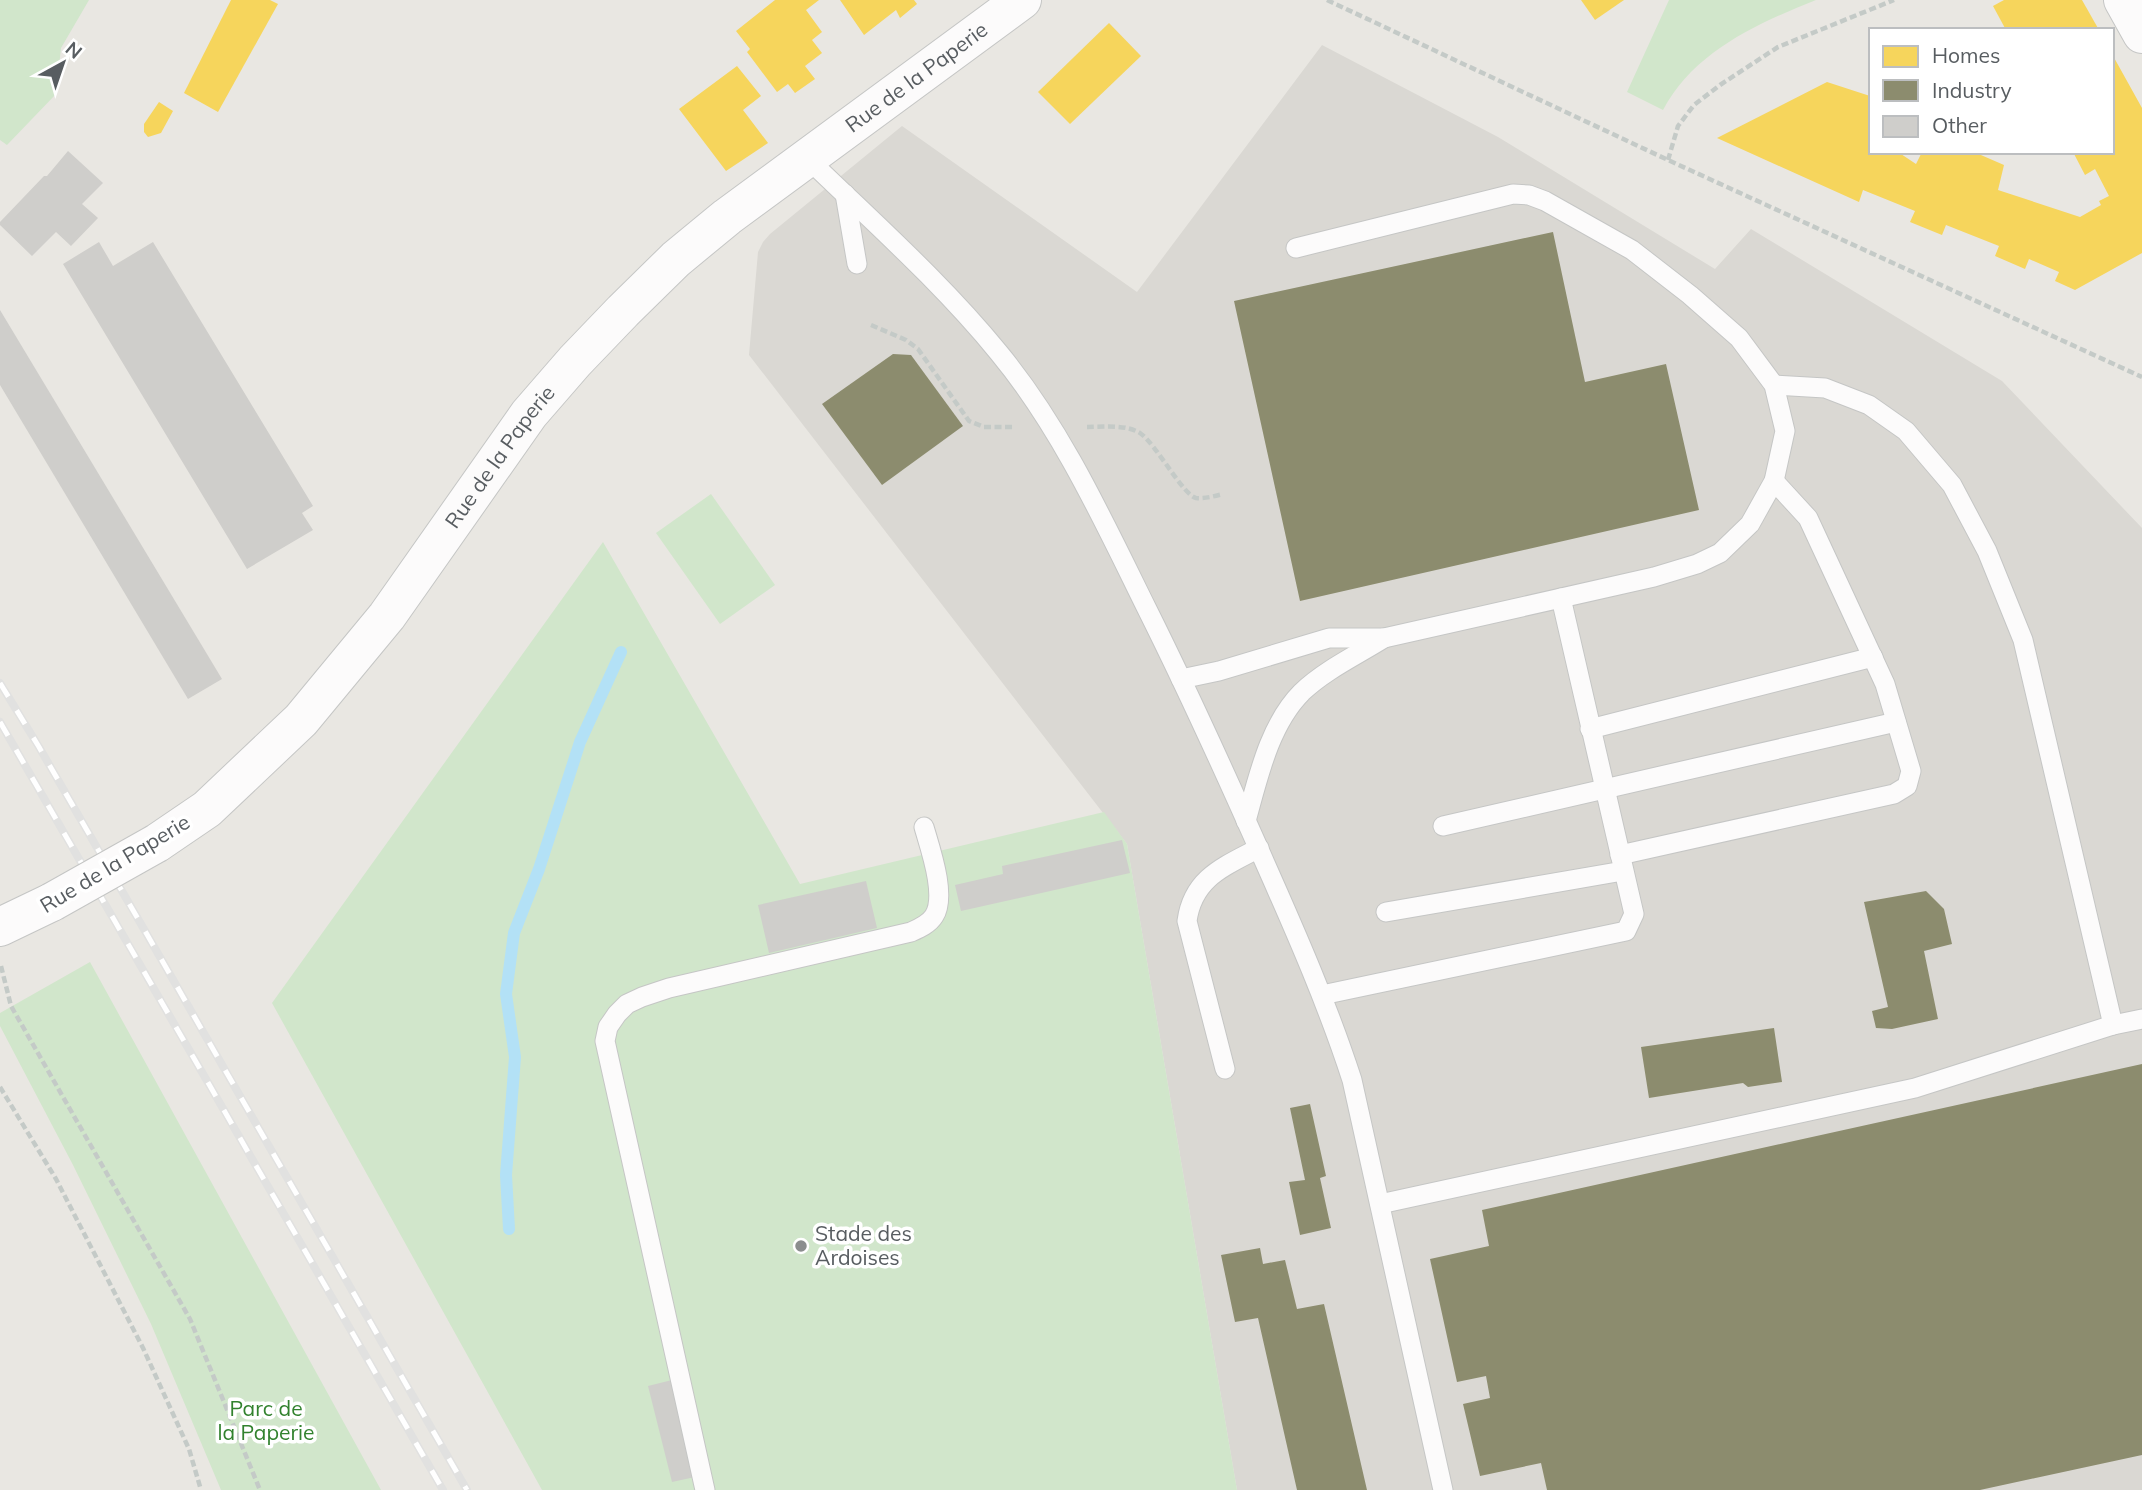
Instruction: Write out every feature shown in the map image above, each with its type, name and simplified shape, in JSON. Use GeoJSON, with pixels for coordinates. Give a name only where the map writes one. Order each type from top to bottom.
{"type":"FeatureCollection","features":[{"type":"Feature","properties":{"kind":"street","name":"Rue de la Paperie"},"geometry":{"type":"LineString","coordinates":[[0,927],[52,902],[157,843],[207,809],[301,720],[387,616],[529,414],[575,361],[676,260],[727,217],[1022,0]]}},
{"type":"Feature","properties":{"kind":"street"},"geometry":{"type":"LineString","coordinates":[[2123,0],[2142,34]]}},
{"type":"Feature","properties":{"kind":"lane"},"geometry":{"type":"LineString","coordinates":[[808,159],[967,316],[1026,389],[1051,426],[1092,502],[1181,679],[1259,848],[1322,995],[1352,1080],[1443,1490]]}},
{"type":"Feature","properties":{"kind":"lane"},"geometry":{"type":"LineString","coordinates":[[845,194],[857,264]]}},
{"type":"Feature","properties":{"kind":"lane"},"geometry":{"type":"LineString","coordinates":[[1181,679],[1219,671],[1329,638],[1384,638],[1654,577],[1697,564],[1720,553],[1750,524],[1773,481],[1784,431],[1774,385],[1739,338],[1632,250],[1545,201],[1529,195],[1513,194],[1296,248]]}},
{"type":"Feature","properties":{"kind":"lane"},"geometry":{"type":"LineString","coordinates":[[1774,385],[1825,388],[1869,405],[1906,431],[1952,485],[1958,496],[1987,551],[2023,640],[2113,1025]]}},
{"type":"Feature","properties":{"kind":"lane"},"geometry":{"type":"LineString","coordinates":[[1386,912],[1622,863],[1894,794],[1907,786],[1911,772],[1885,684],[1808,519],[1773,481]]}},
{"type":"Feature","properties":{"kind":"lane"},"geometry":{"type":"LineString","coordinates":[[1322,995],[1626,931],[1634,914],[1560,598]]}},
{"type":"Feature","properties":{"kind":"lane"},"geometry":{"type":"LineString","coordinates":[[1246,821],[1262,764],[1278,727],[1301,693],[1318,678],[1384,638]]}},
{"type":"Feature","properties":{"kind":"lane"},"geometry":{"type":"LineString","coordinates":[[1590,729],[1873,657]]}},
{"type":"Feature","properties":{"kind":"lane"},"geometry":{"type":"LineString","coordinates":[[1443,826],[1896,722]]}},
{"type":"Feature","properties":{"kind":"lane"},"geometry":{"type":"LineString","coordinates":[[705,1490],[606,1041],[608,1027],[627,1004],[669,988],[911,932],[924,926],[933,917],[939,899],[935,868],[924,827]]}},
{"type":"Feature","properties":{"kind":"lane"},"geometry":{"type":"LineString","coordinates":[[1225,1069],[1187,921],[1190,902],[1200,886],[1213,874],[1259,848]]}},
{"type":"Feature","properties":{"kind":"lane"},"geometry":{"type":"LineString","coordinates":[[1380,1204],[1915,1088],[2113,1025],[2142,1019]]}},
{"type":"Feature","properties":{"kind":"path"},"geometry":{"type":"LineString","coordinates":[[1327,0],[2142,377]]}},
{"type":"Feature","properties":{"kind":"path"},"geometry":{"type":"LineString","coordinates":[[1668,160],[1678,126],[1694,105],[1720,85],[1778,47],[1894,0]]}},
{"type":"Feature","properties":{"kind":"path"},"geometry":{"type":"LineString","coordinates":[[0,961],[11,1006],[190,1319],[260,1490]]}},
{"type":"Feature","properties":{"kind":"path"},"geometry":{"type":"LineString","coordinates":[[0,1087],[56,1179],[143,1348],[189,1449],[201,1490]]}},
{"type":"Feature","properties":{"kind":"shaded area"},"geometry":{"type":"Polygon","coordinates":[[[1322,45],[1498,137],[1715,269],[1751,229],[2002,381],[2142,528],[2142,1490],[1237,1490],[1127,844],[749,355],[758,252],[763,242],[902,126],[1137,292],[1322,45]]]}},
{"type":"Feature","properties":{"kind":"green space"},"geometry":{"type":"Polygon","coordinates":[[[0,0],[89,0],[61,48],[56,94],[7,145],[0,140],[0,0]]]}},
{"type":"Feature","properties":{"kind":"green space"},"geometry":{"type":"Polygon","coordinates":[[[1669,0],[1816,0],[1749,30],[1709,56],[1676,90],[1663,110],[1627,92],[1669,0]]]}},
{"type":"Feature","properties":{"kind":"green space"},"geometry":{"type":"Polygon","coordinates":[[[711,494],[775,585],[720,624],[656,533],[711,494]]]}},
{"type":"Feature","properties":{"kind":"green space","name":"Stade des Ardoises"},"geometry":{"type":"Polygon","coordinates":[[[603,542],[800,884],[1104,812],[1127,844],[1237,1490],[542,1490],[272,1003],[603,542]]]}},
{"type":"Feature","properties":{"kind":"green space","name":"Parc de la Paperie"},"geometry":{"type":"Polygon","coordinates":[[[90,962],[381,1490],[221,1490],[151,1324],[73,1165],[0,1026],[0,1013],[90,962]]]}},
{"type":"Feature","properties":{"kind":"building: Homes"},"geometry":{"type":"Polygon","coordinates":[[[231,0],[270,0],[278,4],[218,112],[184,93],[231,0]]]}},
{"type":"Feature","properties":{"kind":"building: Homes"},"geometry":{"type":"Polygon","coordinates":[[[775,0],[819,0],[806,10],[822,32],[812,40],[822,53],[805,66],[815,79],[795,93],[788,84],[777,92],[747,52],[750,49],[736,31],[775,0]]]}},
{"type":"Feature","properties":{"kind":"building: Homes"},"geometry":{"type":"Polygon","coordinates":[[[840,0],[914,0],[917,4],[900,18],[896,10],[864,35],[840,0]]]}},
{"type":"Feature","properties":{"kind":"building: Homes"},"geometry":{"type":"Polygon","coordinates":[[[1581,0],[1624,0],[1595,20],[1581,0]]]}},
{"type":"Feature","properties":{"kind":"building: Homes"},"geometry":{"type":"Polygon","coordinates":[[[2004,0],[2082,0],[2098,28],[2005,28],[1993,6],[2004,0]]]}},
{"type":"Feature","properties":{"kind":"building: Homes"},"geometry":{"type":"Polygon","coordinates":[[[1109,23],[1141,56],[1070,124],[1038,92],[1109,23]]]}},
{"type":"Feature","properties":{"kind":"building: Homes"},"geometry":{"type":"Polygon","coordinates":[[[2114,58],[2142,108],[2142,253],[2075,290],[2055,281],[2059,272],[2029,259],[2025,269],[1995,256],[1999,246],[1946,225],[1942,235],[1910,222],[1915,211],[1863,190],[1859,202],[1717,138],[1827,82],[1869,96],[1869,154],[1901,154],[1916,164],[1921,154],[1979,154],[2004,165],[1998,190],[2080,217],[2101,205],[2099,201],[2109,196],[2095,169],[2085,175],[2074,154],[2114,154],[2114,58]]]}},
{"type":"Feature","properties":{"kind":"building: Homes"},"geometry":{"type":"Polygon","coordinates":[[[737,66],[761,96],[743,110],[768,143],[726,171],[679,109],[737,66]]]}},
{"type":"Feature","properties":{"kind":"building: Homes"},"geometry":{"type":"Polygon","coordinates":[[[159,102],[173,111],[161,133],[148,137],[144,132],[144,124],[159,102]]]}},
{"type":"Feature","properties":{"kind":"building: Industry"},"geometry":{"type":"Polygon","coordinates":[[[1553,232],[1585,382],[1666,364],[1699,510],[1300,601],[1234,301],[1553,232]]]}},
{"type":"Feature","properties":{"kind":"building: Industry"},"geometry":{"type":"Polygon","coordinates":[[[893,354],[911,355],[963,426],[882,485],[822,404],[893,354]]]}},
{"type":"Feature","properties":{"kind":"building: Industry"},"geometry":{"type":"Polygon","coordinates":[[[1926,891],[1944,909],[1952,944],[1924,951],[1938,1019],[1892,1029],[1876,1028],[1872,1011],[1888,1007],[1864,902],[1926,891]]]}},
{"type":"Feature","properties":{"kind":"building: Industry"},"geometry":{"type":"Polygon","coordinates":[[[1774,1028],[1782,1082],[1748,1087],[1743,1083],[1649,1098],[1641,1047],[1774,1028]]]}},
{"type":"Feature","properties":{"kind":"building: Industry"},"geometry":{"type":"Polygon","coordinates":[[[2142,1064],[2142,1455],[1980,1490],[1547,1490],[1541,1463],[1480,1476],[1463,1404],[1490,1398],[1486,1376],[1457,1382],[1430,1259],[1489,1246],[1482,1210],[2142,1064]]]}},
{"type":"Feature","properties":{"kind":"building: Industry"},"geometry":{"type":"Polygon","coordinates":[[[1310,1104],[1326,1176],[1320,1178],[1331,1228],[1300,1235],[1289,1182],[1305,1180],[1290,1108],[1310,1104]]]}},
{"type":"Feature","properties":{"kind":"building: Industry"},"geometry":{"type":"Polygon","coordinates":[[[1260,1248],[1263,1264],[1285,1260],[1297,1309],[1324,1304],[1367,1490],[1297,1490],[1258,1318],[1235,1322],[1221,1255],[1260,1248]]]}},
{"type":"Feature","properties":{"kind":"building: Other"},"geometry":{"type":"Polygon","coordinates":[[[68,151],[103,183],[82,204],[98,218],[71,246],[56,232],[32,256],[0,222],[47,176],[68,151]]]}},
{"type":"Feature","properties":{"kind":"building: Other"},"geometry":{"type":"Polygon","coordinates":[[[99,242],[113,266],[153,242],[313,506],[302,513],[313,530],[247,569],[63,264],[99,242]]]}},
{"type":"Feature","properties":{"kind":"building: Other"},"geometry":{"type":"Polygon","coordinates":[[[0,310],[222,679],[188,699],[0,385],[0,310]]]}},
{"type":"Feature","properties":{"kind":"building: Other"},"geometry":{"type":"Polygon","coordinates":[[[1122,840],[1130,873],[961,911],[955,885],[1003,874],[1002,866],[1122,840]]]}},
{"type":"Feature","properties":{"kind":"building: Other"},"geometry":{"type":"Polygon","coordinates":[[[866,881],[877,928],[769,953],[758,905],[866,881]]]}},
{"type":"Feature","properties":{"kind":"building: Other"},"geometry":{"type":"Polygon","coordinates":[[[672,1380],[695,1477],[672,1482],[648,1386],[672,1380]]]}},
{"type":"Feature","properties":{"kind":"waterway"},"geometry":{"type":"LineString","coordinates":[[509,1229],[506,1175],[515,1057],[506,994],[514,933],[539,869],[580,742],[621,652]]}},
{"type":"Feature","properties":{"kind":"railway"},"geometry":{"type":"LineString","coordinates":[[0,683],[467,1490]]}},
{"type":"Feature","properties":{"kind":"railway"},"geometry":{"type":"LineString","coordinates":[[0,722],[443,1490]]}},
{"type":"Feature","properties":{"kind":"place","name":"Stade des Ardoises"},"geometry":{"type":"Point","coordinates":[801,1246]}}]}
